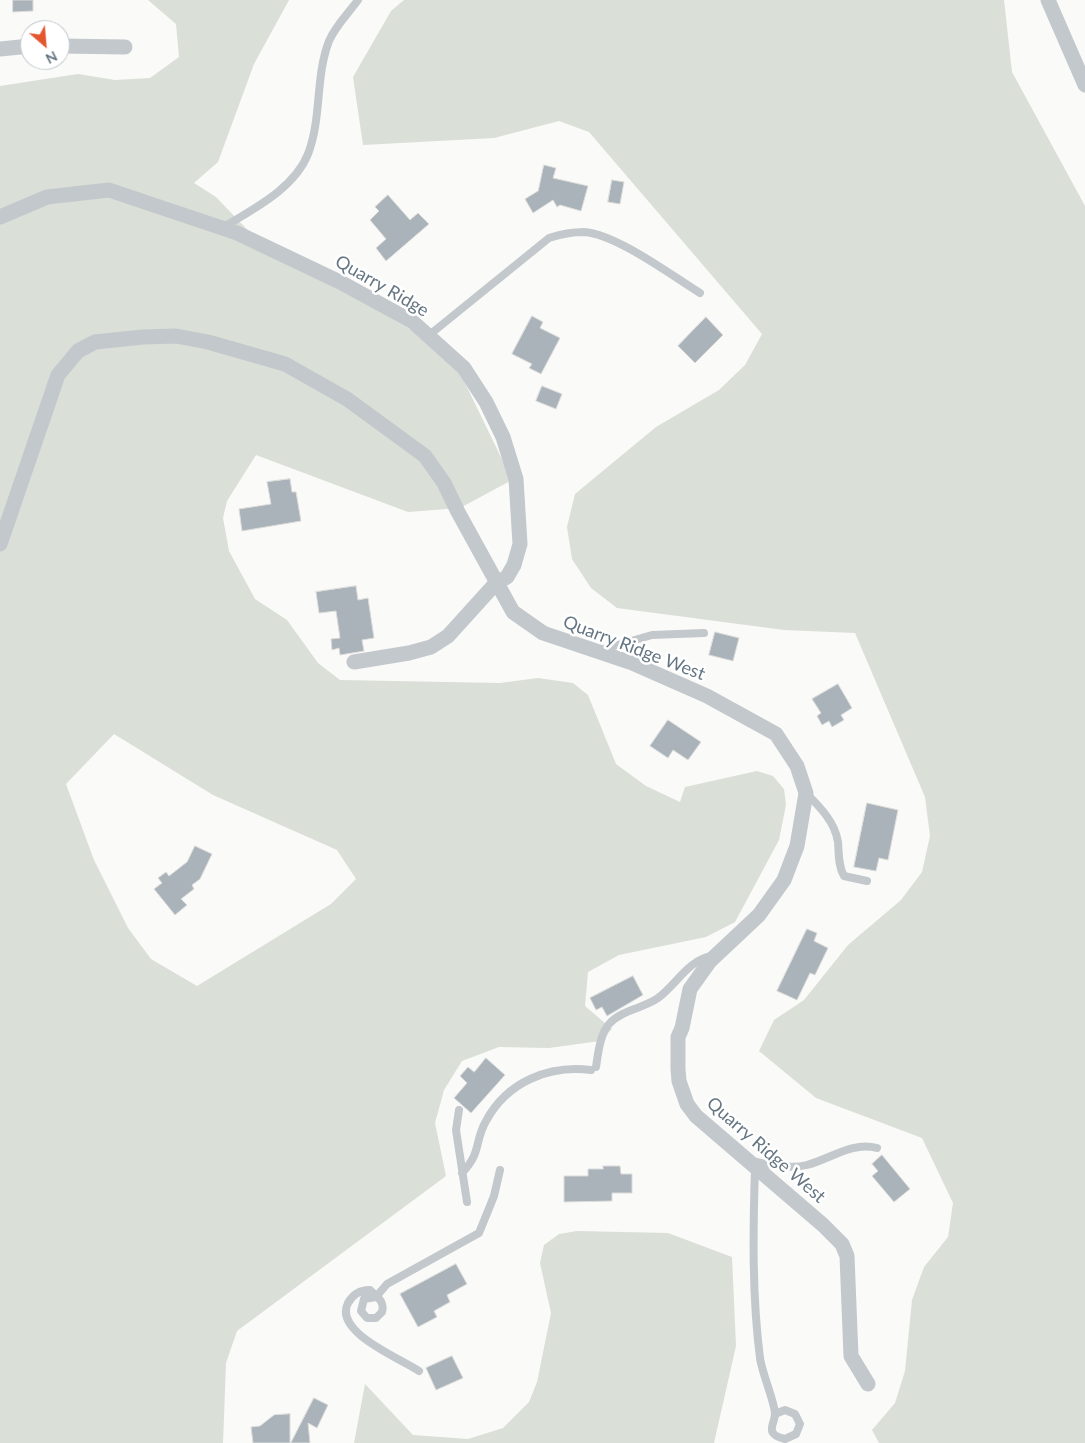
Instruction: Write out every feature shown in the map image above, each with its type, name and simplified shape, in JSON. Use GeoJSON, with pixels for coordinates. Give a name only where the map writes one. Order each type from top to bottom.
{"type":"FeatureCollection","features":[{"type":"Feature","properties":{"kind":"street"},"geometry":{"type":"LineString","coordinates":[[1048,0],[1085,85]]}},
{"type":"Feature","properties":{"kind":"street"},"geometry":{"type":"LineString","coordinates":[[70,46],[125,47]]}},
{"type":"Feature","properties":{"kind":"street"},"geometry":{"type":"LineString","coordinates":[[0,49],[20,47]]}},
{"type":"Feature","properties":{"kind":"street","name":"Quarry Ridge"},"geometry":{"type":"LineString","coordinates":[[0,217],[47,197],[109,190],[222,228],[342,283],[413,322],[464,368],[486,402],[503,437],[516,479],[520,544],[514,565],[507,577],[496,582],[448,636],[431,647],[394,656],[354,662]]}},
{"type":"Feature","properties":{"kind":"street","name":"Quarry Ridge West"},"geometry":{"type":"LineString","coordinates":[[0,544],[58,375],[78,351],[95,342],[176,336],[208,342],[285,364],[347,399],[425,456],[444,483],[513,612],[542,633],[632,663],[707,696],[776,734],[797,766],[806,793],[797,846],[784,880],[759,915],[717,955],[690,989],[682,1028],[678,1036],[679,1081],[691,1111],[842,1244],[847,1256],[851,1356],[868,1384]]}},
{"type":"Feature","properties":{"kind":"lane"},"geometry":{"type":"LineString","coordinates":[[222,228],[279,191],[298,171],[308,154],[316,116],[322,66],[330,39],[341,20],[358,0]]}},
{"type":"Feature","properties":{"kind":"lane"},"geometry":{"type":"LineString","coordinates":[[428,336],[550,238],[566,233],[585,232],[611,239],[700,293]]}},
{"type":"Feature","properties":{"kind":"lane"},"geometry":{"type":"LineString","coordinates":[[596,651],[652,635],[704,633]]}},
{"type":"Feature","properties":{"kind":"lane"},"geometry":{"type":"LineString","coordinates":[[806,793],[822,809],[834,828],[838,839],[841,871],[844,876],[867,881]]}},
{"type":"Feature","properties":{"kind":"lane"},"geometry":{"type":"LineString","coordinates":[[462,1173],[474,1160],[485,1122],[500,1101],[516,1086],[541,1074],[572,1068],[593,1068],[605,1029],[611,1022],[657,999],[675,984],[692,964],[704,957],[717,955]]}},
{"type":"Feature","properties":{"kind":"lane"},"geometry":{"type":"LineString","coordinates":[[459,1110],[456,1130],[467,1202]]}},
{"type":"Feature","properties":{"kind":"lane"},"geometry":{"type":"LineString","coordinates":[[775,1414],[760,1361],[756,1321],[751,1163],[805,1165],[857,1147],[868,1146],[877,1148]]}},
{"type":"Feature","properties":{"kind":"lane"},"geometry":{"type":"LineString","coordinates":[[419,1371],[364,1340],[353,1329],[346,1315],[349,1301],[359,1292],[369,1289],[376,1297],[388,1284],[479,1232],[494,1196],[500,1170]]}},
{"type":"Feature","properties":{"kind":"shaded area"},"geometry":{"type":"Polygon","coordinates":[[[148,0],[289,0],[254,64],[218,162],[194,183],[216,197],[261,244],[450,352],[512,480],[460,508],[408,512],[256,455],[227,501],[223,518],[229,551],[255,599],[287,620],[318,663],[340,680],[500,683],[538,678],[573,683],[588,695],[616,764],[646,786],[680,802],[685,787],[757,771],[773,776],[784,789],[786,805],[779,840],[735,922],[706,937],[619,955],[588,972],[585,1006],[612,1029],[600,1041],[549,1048],[499,1047],[462,1061],[444,1090],[435,1123],[446,1176],[237,1331],[226,1363],[223,1443],[0,1443],[0,86],[78,74],[115,80],[150,78],[179,57],[176,24],[148,0]],[[114,734],[66,784],[94,860],[128,928],[151,959],[197,986],[331,904],[356,879],[337,850],[213,795],[114,734]]]}},
{"type":"Feature","properties":{"kind":"shaded area"},"geometry":{"type":"Polygon","coordinates":[[[404,0],[1004,0],[1012,72],[1085,206],[1085,1443],[879,1443],[872,1430],[895,1403],[905,1371],[912,1300],[924,1267],[948,1237],[953,1203],[922,1138],[816,1098],[759,1051],[774,1020],[804,1000],[848,945],[901,900],[922,872],[930,836],[925,797],[855,633],[784,630],[617,608],[591,588],[572,559],[567,527],[575,494],[656,427],[719,390],[745,365],[762,334],[589,132],[559,121],[494,138],[363,145],[353,77],[391,11],[404,0]]]}},
{"type":"Feature","properties":{"kind":"shaded area"},"geometry":{"type":"Polygon","coordinates":[[[577,1231],[668,1233],[732,1257],[736,1346],[714,1443],[354,1443],[365,1384],[413,1435],[468,1439],[503,1428],[529,1402],[537,1382],[551,1313],[540,1263],[544,1245],[559,1234],[577,1231]]]}},
{"type":"Feature","properties":{"kind":"building"},"geometry":{"type":"Polygon","coordinates":[[[13,0],[33,0],[33,11],[13,12],[13,0]]]}},
{"type":"Feature","properties":{"kind":"building"},"geometry":{"type":"Polygon","coordinates":[[[544,165],[556,168],[553,178],[588,186],[581,211],[560,205],[557,207],[553,200],[533,213],[525,199],[538,191],[544,165]]]}},
{"type":"Feature","properties":{"kind":"building"},"geometry":{"type":"Polygon","coordinates":[[[612,180],[624,182],[620,204],[608,202],[612,180]]]}},
{"type":"Feature","properties":{"kind":"building"},"geometry":{"type":"Polygon","coordinates":[[[388,195],[410,220],[418,213],[429,224],[386,261],[376,248],[386,239],[370,220],[379,211],[375,207],[388,195]]]}},
{"type":"Feature","properties":{"kind":"building"},"geometry":{"type":"Polygon","coordinates":[[[532,316],[543,322],[540,328],[560,338],[541,374],[529,368],[532,364],[512,354],[532,316]]]}},
{"type":"Feature","properties":{"kind":"building"},"geometry":{"type":"Polygon","coordinates":[[[706,317],[723,335],[695,363],[678,346],[706,317]]]}},
{"type":"Feature","properties":{"kind":"building"},"geometry":{"type":"Polygon","coordinates":[[[542,386],[562,394],[556,409],[536,401],[542,386]]]}},
{"type":"Feature","properties":{"kind":"building"},"geometry":{"type":"Polygon","coordinates":[[[290,479],[292,492],[296,492],[301,521],[242,531],[239,509],[271,504],[267,482],[290,479]]]}},
{"type":"Feature","properties":{"kind":"building"},"geometry":{"type":"Polygon","coordinates":[[[356,586],[358,600],[368,598],[374,638],[362,640],[364,651],[340,655],[339,648],[332,650],[331,639],[340,638],[336,611],[319,613],[316,592],[356,586]]]}},
{"type":"Feature","properties":{"kind":"building"},"geometry":{"type":"Polygon","coordinates":[[[715,632],[739,638],[733,661],[709,655],[715,632]]]}},
{"type":"Feature","properties":{"kind":"building"},"geometry":{"type":"Polygon","coordinates":[[[838,684],[852,708],[841,715],[844,720],[832,727],[829,721],[822,725],[817,716],[821,713],[812,699],[838,684]]]}},
{"type":"Feature","properties":{"kind":"building"},"geometry":{"type":"Polygon","coordinates":[[[668,720],[701,742],[688,760],[673,750],[668,758],[650,746],[668,720]]]}},
{"type":"Feature","properties":{"kind":"building"},"geometry":{"type":"Polygon","coordinates":[[[867,803],[898,810],[888,860],[879,858],[876,871],[854,867],[867,803]]]}},
{"type":"Feature","properties":{"kind":"building"},"geometry":{"type":"Polygon","coordinates":[[[195,846],[212,854],[200,879],[192,885],[194,889],[181,899],[187,905],[175,915],[154,889],[162,883],[158,878],[166,872],[169,876],[187,862],[195,846]]]}},
{"type":"Feature","properties":{"kind":"building"},"geometry":{"type":"Polygon","coordinates":[[[807,929],[817,933],[814,941],[828,948],[815,975],[810,973],[797,1000],[777,991],[807,929]]]}},
{"type":"Feature","properties":{"kind":"building"},"geometry":{"type":"Polygon","coordinates":[[[633,976],[643,995],[607,1016],[602,1007],[596,1010],[590,998],[633,976]]]}},
{"type":"Feature","properties":{"kind":"building"},"geometry":{"type":"Polygon","coordinates":[[[486,1058],[505,1075],[471,1113],[454,1098],[467,1083],[460,1076],[468,1067],[474,1072],[486,1058]]]}},
{"type":"Feature","properties":{"kind":"building"},"geometry":{"type":"Polygon","coordinates":[[[882,1155],[910,1189],[894,1202],[872,1176],[878,1171],[872,1164],[882,1155]]]}},
{"type":"Feature","properties":{"kind":"building"},"geometry":{"type":"Polygon","coordinates":[[[603,1166],[620,1166],[621,1174],[632,1174],[632,1193],[612,1193],[612,1201],[564,1202],[564,1176],[588,1176],[588,1169],[603,1169],[603,1166]]]}},
{"type":"Feature","properties":{"kind":"building"},"geometry":{"type":"Polygon","coordinates":[[[456,1264],[467,1284],[447,1295],[450,1302],[434,1311],[437,1317],[418,1327],[400,1294],[456,1264]]]}},
{"type":"Feature","properties":{"kind":"building"},"geometry":{"type":"Polygon","coordinates":[[[452,1356],[463,1378],[436,1390],[426,1368],[452,1356]]]}},
{"type":"Feature","properties":{"kind":"building"},"geometry":{"type":"Polygon","coordinates":[[[314,1398],[328,1405],[317,1428],[308,1423],[310,1443],[291,1443],[314,1398]]]}},
{"type":"Feature","properties":{"kind":"building"},"geometry":{"type":"Polygon","coordinates":[[[290,1414],[290,1443],[253,1443],[251,1427],[260,1426],[274,1415],[290,1414]]]}}]}
